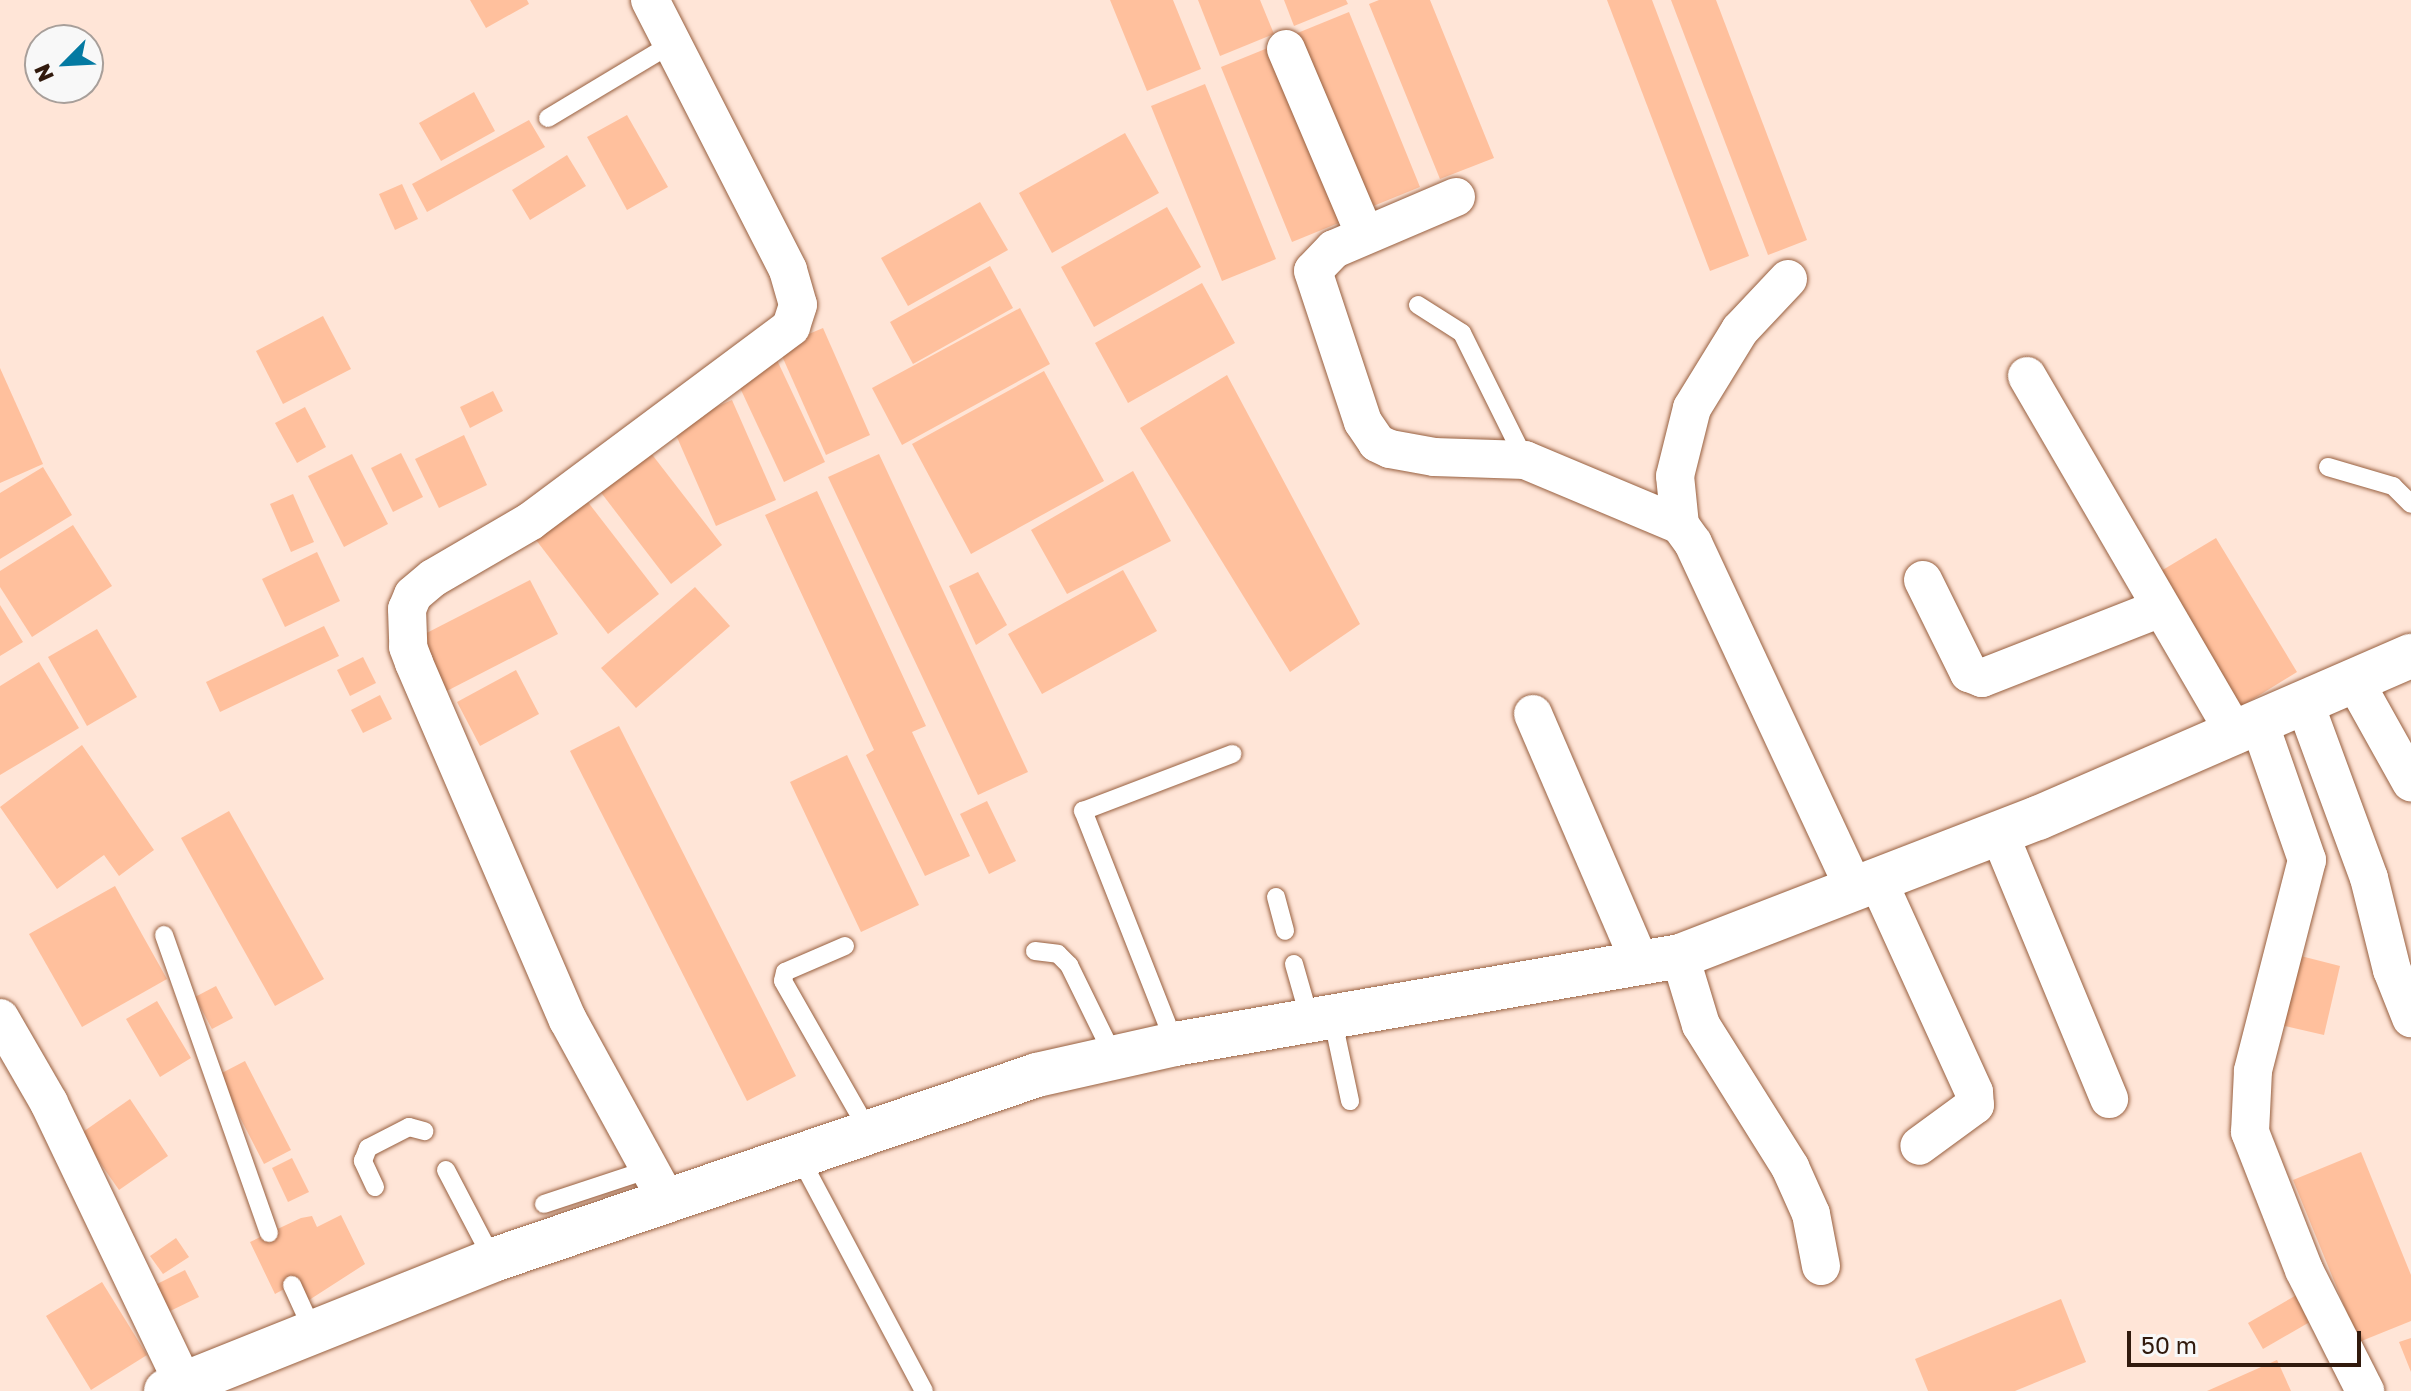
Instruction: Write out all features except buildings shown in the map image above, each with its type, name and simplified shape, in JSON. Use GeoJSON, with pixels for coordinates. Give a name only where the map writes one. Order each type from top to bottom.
{"type":"FeatureCollection","features":[{"type":"Feature","properties":{"kind":"street"},"geometry":{"type":"LineString","coordinates":[[650,0],[788,270],[798,305],[791,327],[531,521],[433,578],[413,595],[407,609],[414,663],[568,1020],[657,1185]]}},
{"type":"Feature","properties":{"kind":"street"},"geometry":{"type":"LineString","coordinates":[[1286,49],[1365,235]]}},
{"type":"Feature","properties":{"kind":"street"},"geometry":{"type":"LineString","coordinates":[[1456,197],[1334,249],[1313,271],[1363,422],[1377,443],[1434,457],[1525,460],[1680,525]]}},
{"type":"Feature","properties":{"kind":"street"},"geometry":{"type":"LineString","coordinates":[[1788,279],[1740,330],[1692,408],[1675,476],[1680,525],[1693,543],[1974,1092],[1975,1105],[1919,1146]]}},
{"type":"Feature","properties":{"kind":"street"},"geometry":{"type":"LineString","coordinates":[[2027,376],[2161,608],[2248,730],[2307,860],[2253,1071],[2250,1132],[2304,1270],[2365,1391]]}},
{"type":"Feature","properties":{"kind":"street"},"geometry":{"type":"LineString","coordinates":[[1923,580],[1969,673],[1982,678],[2161,608]]}},
{"type":"Feature","properties":{"kind":"street"},"geometry":{"type":"LineString","coordinates":[[0,1018],[49,1103],[192,1385],[313,1331],[493,1260],[657,1185],[799,1156],[1037,1075],[1114,1057],[1660,959],[1999,833],[2248,730],[2411,656]]}},
{"type":"Feature","properties":{"kind":"street"},"geometry":{"type":"LineString","coordinates":[[2355,682],[2411,782]]}},
{"type":"Feature","properties":{"kind":"street"},"geometry":{"type":"LineString","coordinates":[[2305,704],[2369,878],[2392,970],[2411,1018]]}},
{"type":"Feature","properties":{"kind":"street"},"geometry":{"type":"LineString","coordinates":[[1533,714],[1660,959],[1790,1167],[1811,1214],[1821,1266]]}},
{"type":"Feature","properties":{"kind":"street"},"geometry":{"type":"LineString","coordinates":[[1999,833],[2109,1099]]}},
{"type":"Feature","properties":{"kind":"lane"},"geometry":{"type":"LineString","coordinates":[[548,118],[673,43]]}},
{"type":"Feature","properties":{"kind":"lane"},"geometry":{"type":"LineString","coordinates":[[1418,305],[1462,333],[1525,460]]}},
{"type":"Feature","properties":{"kind":"lane"},"geometry":{"type":"LineString","coordinates":[[2328,467],[2393,486],[2411,504]]}},
{"type":"Feature","properties":{"kind":"lane"},"geometry":{"type":"LineString","coordinates":[[1175,1044],[1083,811],[1232,754]]}},
{"type":"Feature","properties":{"kind":"lane"},"geometry":{"type":"LineString","coordinates":[[1276,897],[1285,931]]}},
{"type":"Feature","properties":{"kind":"lane"},"geometry":{"type":"LineString","coordinates":[[164,935],[269,1233]]}},
{"type":"Feature","properties":{"kind":"lane"},"geometry":{"type":"LineString","coordinates":[[845,946],[785,972],[783,981],[869,1132]]}},
{"type":"Feature","properties":{"kind":"lane"},"geometry":{"type":"LineString","coordinates":[[1035,951],[1058,954],[1069,965],[1114,1057]]}},
{"type":"Feature","properties":{"kind":"lane"},"geometry":{"type":"LineString","coordinates":[[1294,964],[1321,1018],[1350,1101]]}},
{"type":"Feature","properties":{"kind":"lane"},"geometry":{"type":"LineString","coordinates":[[375,1187],[363,1161],[368,1148],[409,1127],[424,1131]]}},
{"type":"Feature","properties":{"kind":"lane"},"geometry":{"type":"LineString","coordinates":[[799,1156],[924,1391]]}},
{"type":"Feature","properties":{"kind":"lane"},"geometry":{"type":"LineString","coordinates":[[446,1170],[493,1260]]}},
{"type":"Feature","properties":{"kind":"lane"},"geometry":{"type":"LineString","coordinates":[[544,1204],[657,1185]]}},
{"type":"Feature","properties":{"kind":"lane"},"geometry":{"type":"LineString","coordinates":[[292,1285],[313,1331]]}}]}
